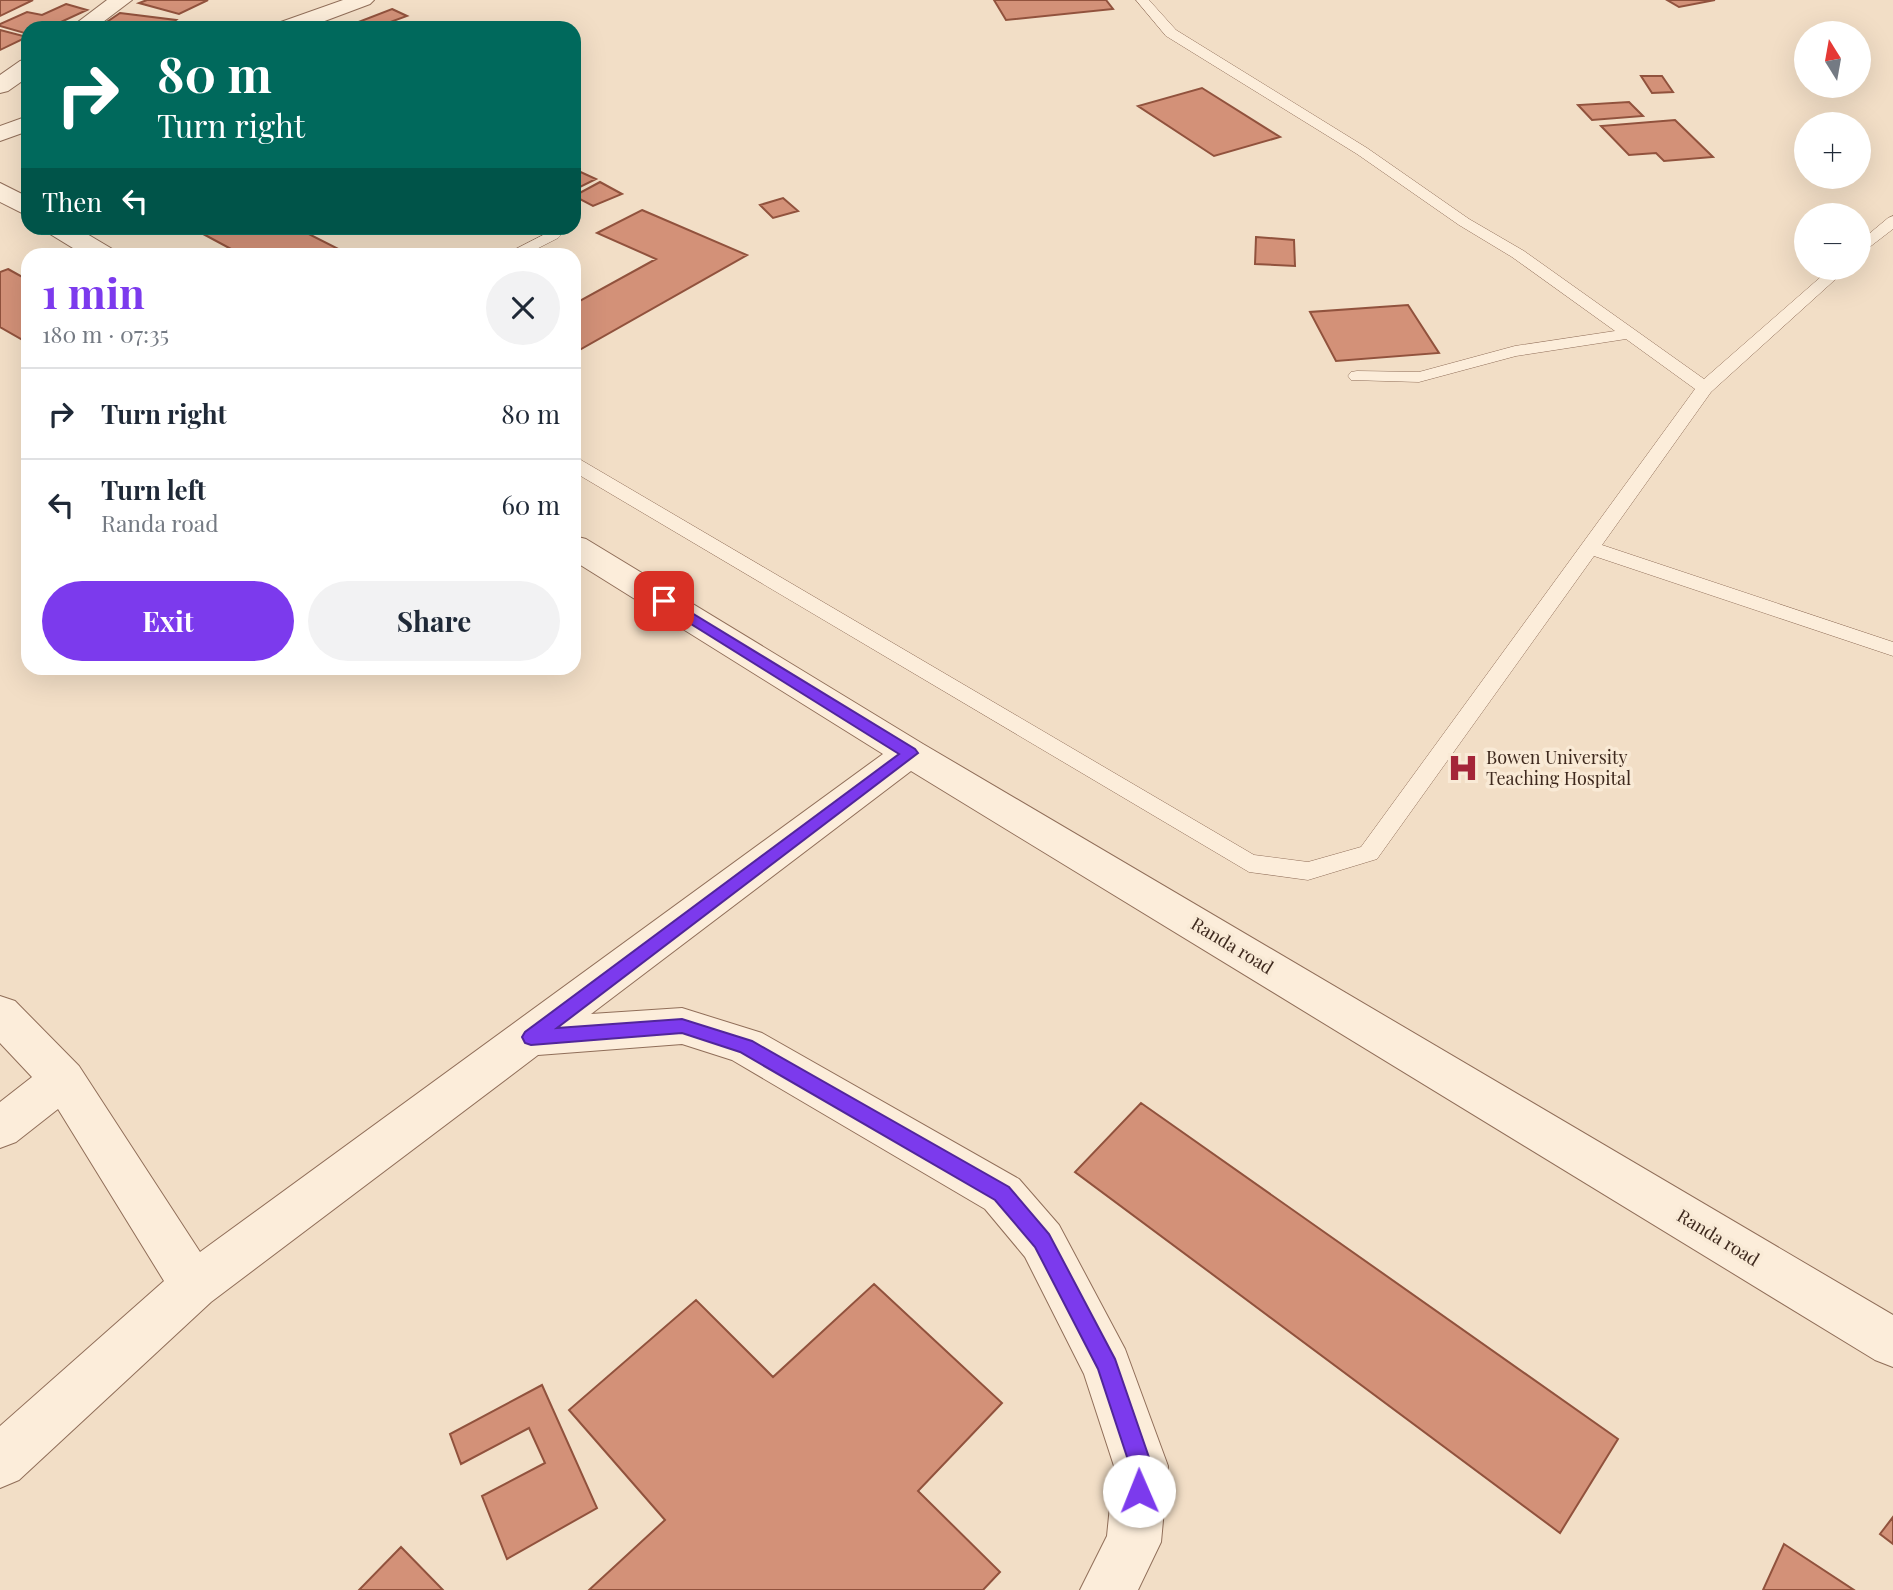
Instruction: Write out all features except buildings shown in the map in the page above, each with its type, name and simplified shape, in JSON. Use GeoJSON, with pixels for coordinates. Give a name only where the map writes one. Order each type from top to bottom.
{"type":"FeatureCollection","features":[{"type":"Feature","properties":{"kind":"street"},"geometry":{"type":"LineString","coordinates":[[91,21],[121,0]]}},
{"type":"Feature","properties":{"kind":"street"},"geometry":{"type":"LineString","coordinates":[[305,21],[363,0]]}},
{"type":"Feature","properties":{"kind":"street"},"geometry":{"type":"LineString","coordinates":[[0,86],[21,71]]}},
{"type":"Feature","properties":{"kind":"street"},"geometry":{"type":"LineString","coordinates":[[0,134],[21,126]]}},
{"type":"Feature","properties":{"kind":"street"},"geometry":{"type":"LineString","coordinates":[[0,191],[21,204]]}},
{"type":"Feature","properties":{"kind":"street"},"geometry":{"type":"LineString","coordinates":[[70,235],[92,248]]}},
{"type":"Feature","properties":{"kind":"street","name":"Randa road"},"geometry":{"type":"LineString","coordinates":[[581,550],[910,753],[1893,1343]]}},
{"type":"Feature","properties":{"kind":"street"},"geometry":{"type":"LineString","coordinates":[[0,1461],[194,1286],[910,753]]}},
{"type":"Feature","properties":{"kind":"street"},"geometry":{"type":"LineString","coordinates":[[0,1014],[63,1079],[194,1286]]}},
{"type":"Feature","properties":{"kind":"street"},"geometry":{"type":"LineString","coordinates":[[531,1037],[682,1026],[746,1046],[1002,1194],[1042,1241],[1107,1366],[1141,1466],[1134,1542],[1108,1590]]}},
{"type":"Feature","properties":{"kind":"street"},"geometry":{"type":"LineString","coordinates":[[0,1128],[63,1079]]}},
{"type":"Feature","properties":{"kind":"lane"},"geometry":{"type":"LineString","coordinates":[[1142,0],[1171,33],[1362,151],[1464,222],[1518,254],[1705,388]]}},
{"type":"Feature","properties":{"kind":"lane"},"geometry":{"type":"LineString","coordinates":[[1871,240],[1893,221]]}},
{"type":"Feature","properties":{"kind":"lane"},"geometry":{"type":"LineString","coordinates":[[526,248],[553,235]]}},
{"type":"Feature","properties":{"kind":"lane"},"geometry":{"type":"LineString","coordinates":[[581,468],[1249,863],[1308,871],[1369,853],[1705,388],[1826,280]]}},
{"type":"Feature","properties":{"kind":"lane"},"geometry":{"type":"LineString","coordinates":[[1357,376],[1419,377],[1516,351],[1628,334]]}},
{"type":"Feature","properties":{"kind":"lane"},"geometry":{"type":"LineString","coordinates":[[1588,547],[1893,649]]}},
{"type":"Feature","properties":{"kind":"place","name":"Bowen University Teaching Hospital"},"geometry":{"type":"Point","coordinates":[1463,768]}},
{"type":"Feature","properties":{"kind":"route"},"geometry":{"type":"LineString","coordinates":[[664,601],[910,753],[531,1037],[682,1026],[746,1046],[1002,1194],[1042,1241],[1107,1366],[1141,1466],[1139,1491]]}}]}
